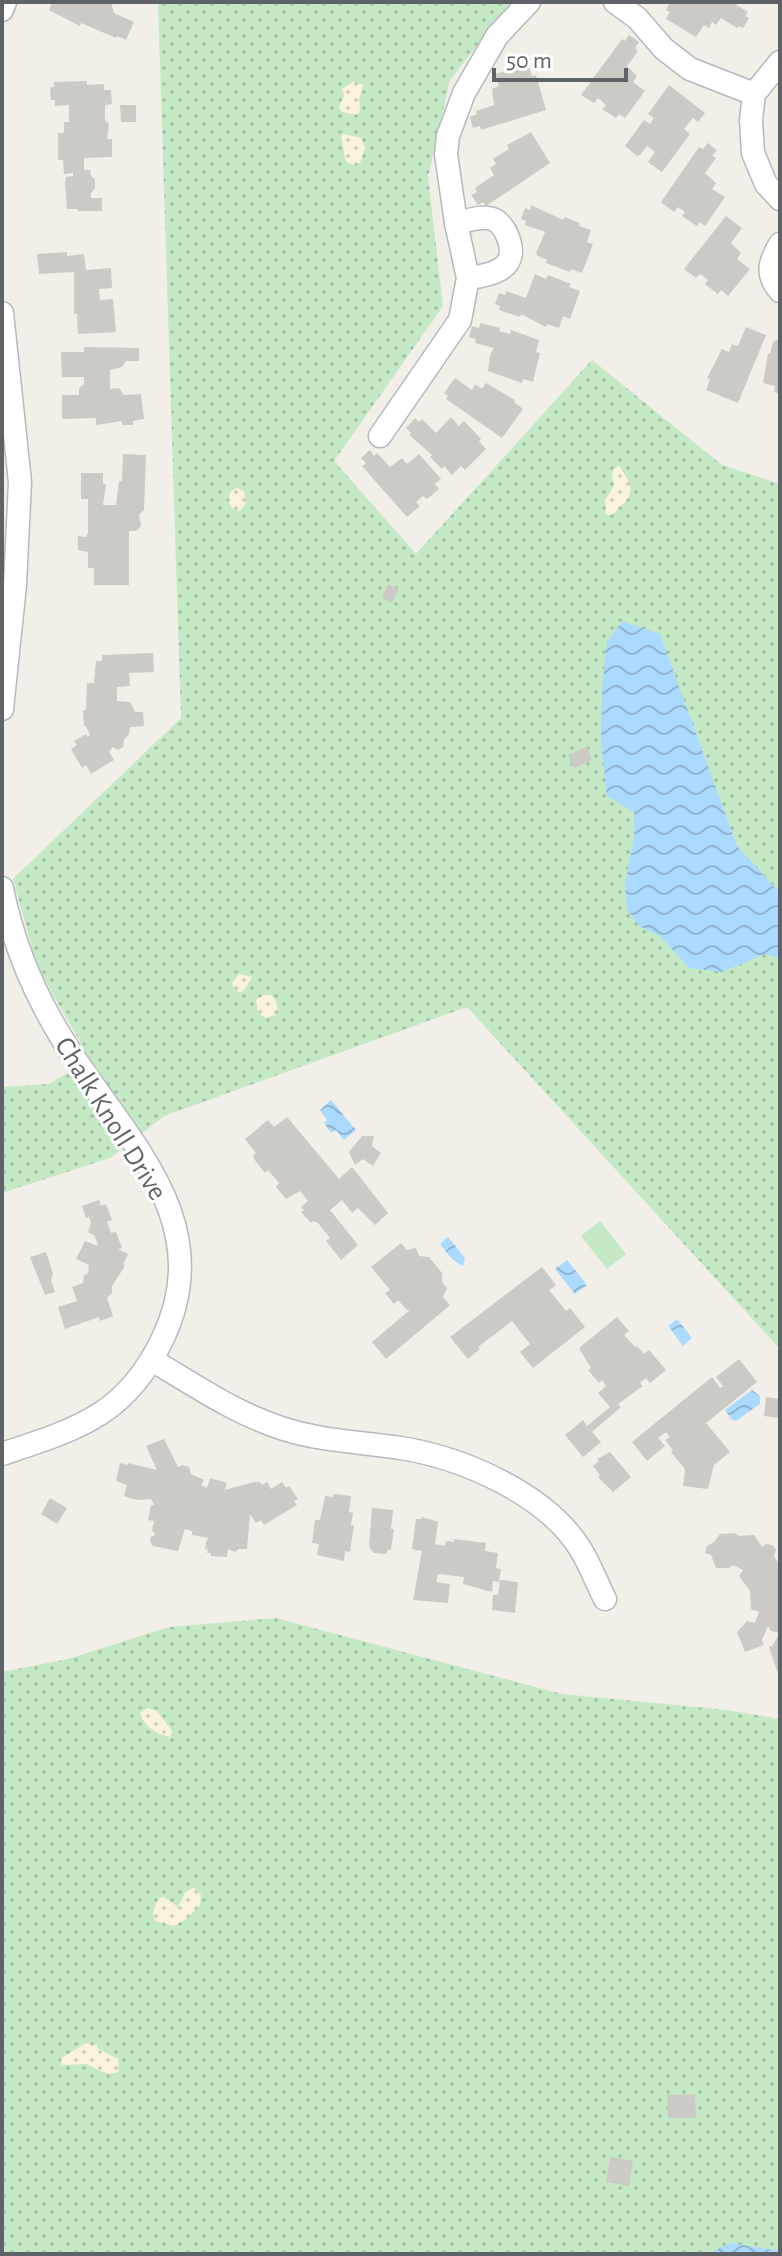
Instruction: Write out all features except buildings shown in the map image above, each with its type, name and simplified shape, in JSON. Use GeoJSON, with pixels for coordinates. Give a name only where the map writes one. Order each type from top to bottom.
{"type":"FeatureCollection","features":[{"type":"Feature","properties":{"kind":"street"},"geometry":{"type":"LineString","coordinates":[[2,10],[5,2]]}},
{"type":"Feature","properties":{"kind":"street"},"geometry":{"type":"LineString","coordinates":[[380,436],[460,320],[468,278],[446,154],[448,136],[464,93],[497,36],[529,2]]}},
{"type":"Feature","properties":{"kind":"street"},"geometry":{"type":"LineString","coordinates":[[615,2],[637,18],[664,49],[690,69],[754,94]]}},
{"type":"Feature","properties":{"kind":"street"},"geometry":{"type":"LineString","coordinates":[[780,62],[754,94],[751,120],[753,153],[766,184],[780,199]]}},
{"type":"Feature","properties":{"kind":"street"},"geometry":{"type":"LineString","coordinates":[[456,223],[477,218],[494,219],[511,244],[510,260],[502,269],[491,276],[468,278]]}},
{"type":"Feature","properties":{"kind":"street"},"geometry":{"type":"LineString","coordinates":[[780,244],[771,259],[769,272],[780,291]]}},
{"type":"Feature","properties":{"kind":"street"},"geometry":{"type":"LineString","coordinates":[[2,313],[20,482],[8,585],[2,709]]}},
{"type":"Feature","properties":{"kind":"street","name":"Chalk Knoll Drive"},"geometry":{"type":"LineString","coordinates":[[2,888],[12,932],[37,995],[67,1047],[152,1170],[175,1226],[180,1287],[169,1326],[152,1360],[133,1386],[96,1419],[71,1431],[2,1454]]}},
{"type":"Feature","properties":{"kind":"street"},"geometry":{"type":"LineString","coordinates":[[152,1360],[220,1401],[282,1428],[319,1438],[428,1453],[480,1470],[535,1504],[564,1530],[580,1549],[605,1599]]}},
{"type":"Feature","properties":{"kind":"green space"},"geometry":{"type":"Polygon","coordinates":[[[158,2],[511,2],[450,80],[428,177],[443,306],[334,461],[416,554],[592,360],[722,465],[780,484],[780,1349],[467,1007],[164,1116],[110,1158],[2,1193],[2,1087],[49,1084],[69,1072],[83,1047],[37,966],[13,879],[181,718],[158,2]]]}},
{"type":"Feature","properties":{"kind":"green space"},"geometry":{"type":"Polygon","coordinates":[[[600,1221],[626,1254],[607,1269],[581,1236],[600,1221]]]}},
{"type":"Feature","properties":{"kind":"green space"},"geometry":{"type":"Polygon","coordinates":[[[276,1618],[562,1694],[727,1710],[780,1719],[780,2254],[2,2254],[2,1672],[68,1659],[169,1627],[276,1618]]]}},
{"type":"Feature","properties":{"kind":"sand"},"geometry":{"type":"Polygon","coordinates":[[[353,82],[363,85],[359,99],[360,112],[356,115],[342,112],[339,107],[344,96],[342,89],[353,82]]]}},
{"type":"Feature","properties":{"kind":"sand"},"geometry":{"type":"Polygon","coordinates":[[[344,134],[361,138],[365,148],[360,163],[354,165],[346,162],[341,137],[344,134]]]}},
{"type":"Feature","properties":{"kind":"sand"},"geometry":{"type":"Polygon","coordinates":[[[619,466],[629,482],[630,493],[612,515],[606,515],[605,500],[614,486],[613,469],[619,466]]]}},
{"type":"Feature","properties":{"kind":"sand"},"geometry":{"type":"Polygon","coordinates":[[[237,488],[244,491],[246,503],[240,511],[232,508],[228,500],[231,491],[237,488]]]}},
{"type":"Feature","properties":{"kind":"sand"},"geometry":{"type":"Polygon","coordinates":[[[239,974],[252,977],[240,993],[232,983],[239,974]]]}},
{"type":"Feature","properties":{"kind":"sand"},"geometry":{"type":"Polygon","coordinates":[[[262,995],[271,995],[275,1000],[278,1007],[275,1015],[266,1018],[258,1013],[256,1000],[262,995]]]}},
{"type":"Feature","properties":{"kind":"sand"},"geometry":{"type":"Polygon","coordinates":[[[148,1708],[157,1711],[172,1731],[170,1737],[147,1726],[140,1713],[148,1708]]]}},
{"type":"Feature","properties":{"kind":"sand"},"geometry":{"type":"Polygon","coordinates":[[[194,1887],[201,1895],[200,1905],[186,1919],[174,1926],[155,1921],[153,1913],[158,1899],[164,1897],[178,1907],[185,1893],[194,1887]]]}},
{"type":"Feature","properties":{"kind":"sand"},"geometry":{"type":"Polygon","coordinates":[[[86,2043],[97,2045],[97,2048],[118,2059],[119,2072],[108,2074],[86,2064],[62,2065],[60,2059],[86,2043]]]}},
{"type":"Feature","properties":{"kind":"water"},"geometry":{"type":"Polygon","coordinates":[[[622,621],[660,634],[737,846],[780,893],[780,958],[765,954],[722,972],[689,968],[660,936],[639,926],[627,909],[625,884],[634,838],[634,812],[607,796],[601,742],[607,642],[622,621]]]}},
{"type":"Feature","properties":{"kind":"water"},"geometry":{"type":"Polygon","coordinates":[[[331,1100],[356,1130],[344,1140],[336,1130],[331,1133],[324,1123],[327,1120],[320,1110],[331,1100]]]}},
{"type":"Feature","properties":{"kind":"water"},"geometry":{"type":"Polygon","coordinates":[[[448,1237],[465,1258],[463,1266],[440,1244],[448,1237]]]}},
{"type":"Feature","properties":{"kind":"water"},"geometry":{"type":"Polygon","coordinates":[[[567,1260],[587,1285],[575,1294],[555,1269],[567,1260]]]}},
{"type":"Feature","properties":{"kind":"water"},"geometry":{"type":"Polygon","coordinates":[[[677,1319],[692,1338],[683,1346],[668,1326],[677,1319]]]}},
{"type":"Feature","properties":{"kind":"water"},"geometry":{"type":"Polygon","coordinates":[[[752,1390],[760,1396],[760,1404],[736,1421],[732,1420],[725,1410],[752,1390]]]}},
{"type":"Feature","properties":{"kind":"water"},"geometry":{"type":"Polygon","coordinates":[[[731,2243],[780,2251],[780,2254],[707,2254],[731,2243]]]}}]}
